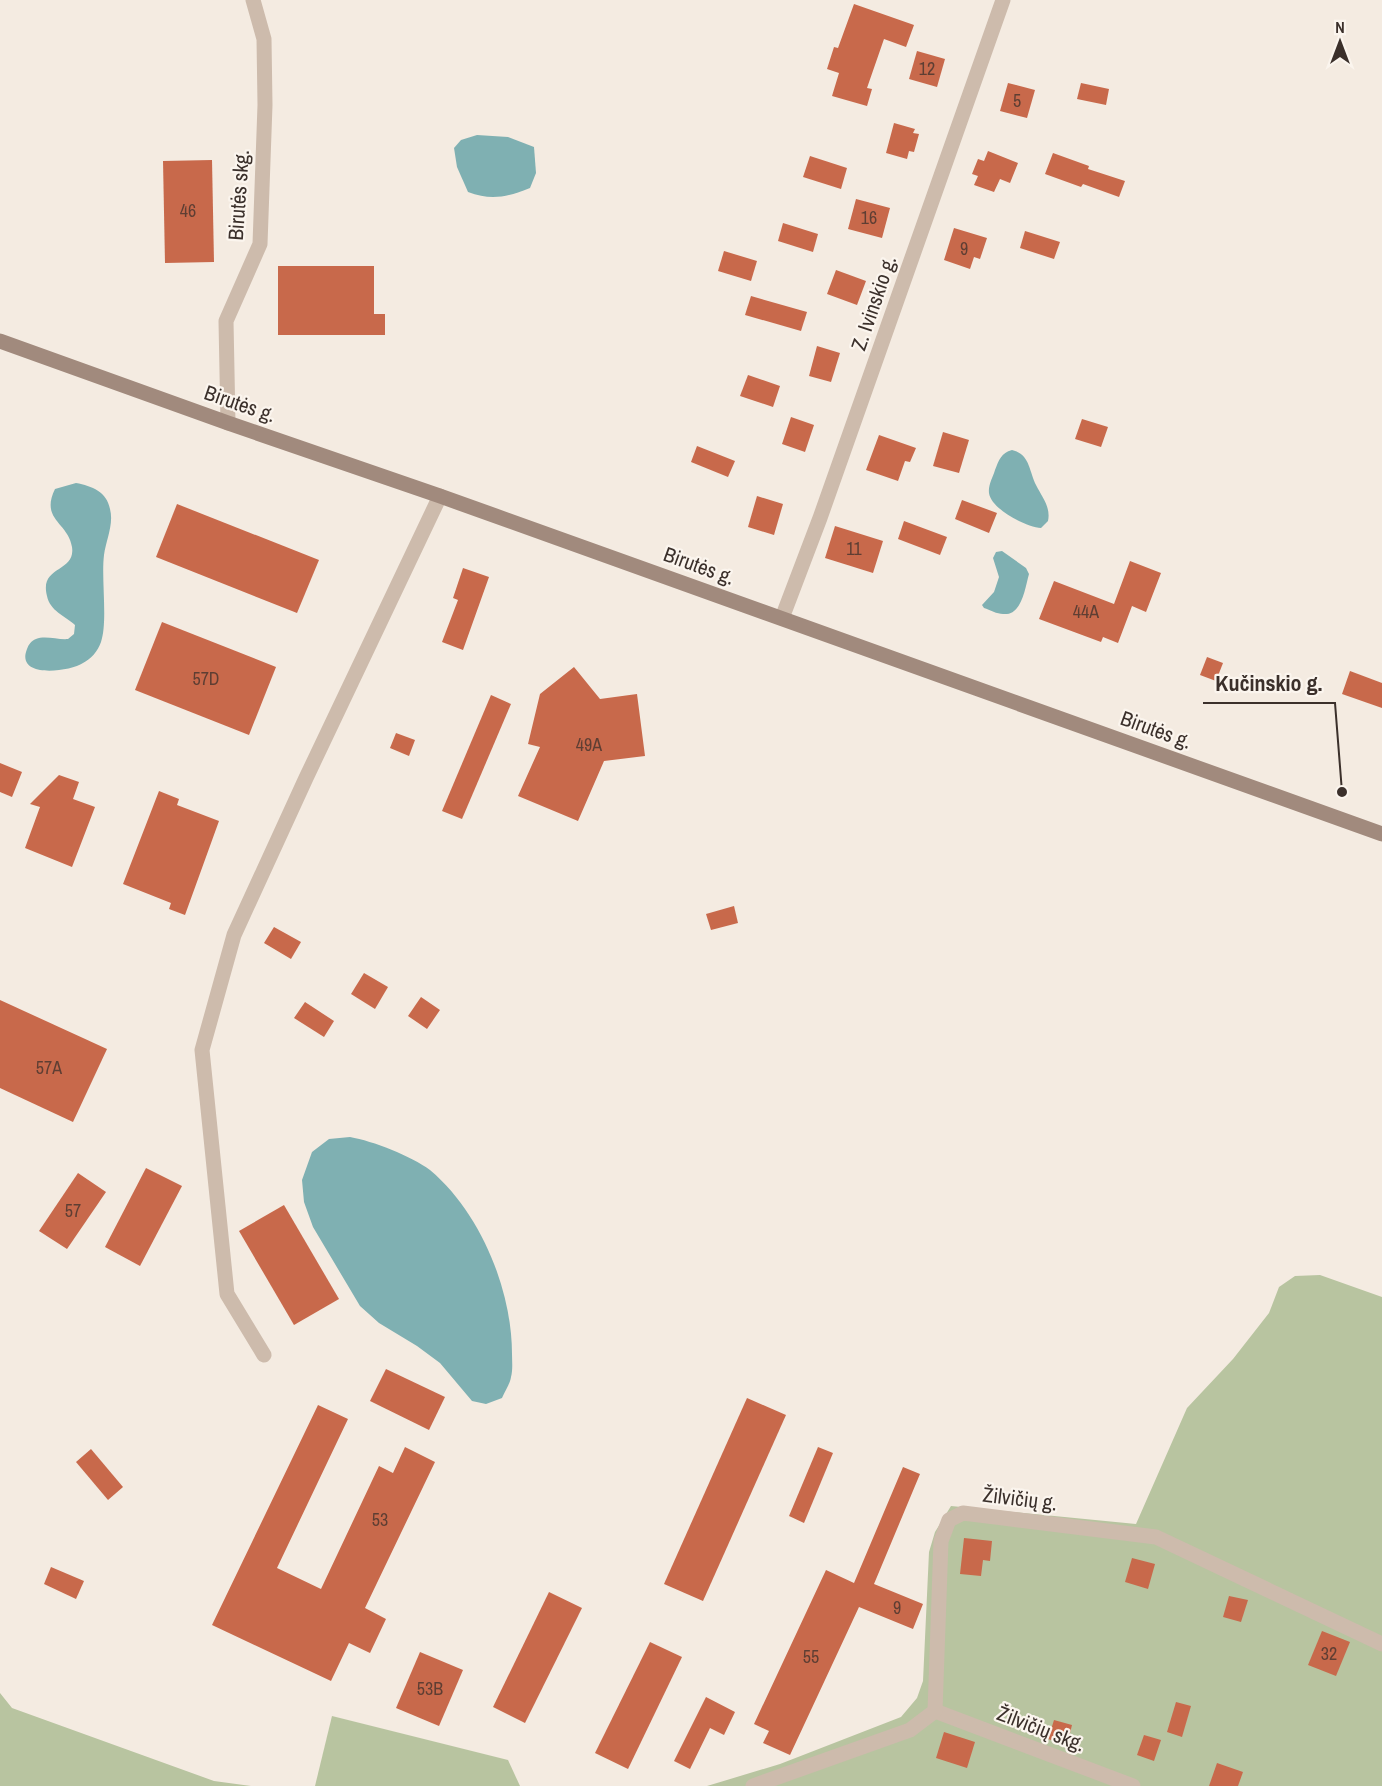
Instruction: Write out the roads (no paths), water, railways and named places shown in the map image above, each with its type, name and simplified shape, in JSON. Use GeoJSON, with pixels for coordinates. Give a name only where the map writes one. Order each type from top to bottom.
{"type":"FeatureCollection","features":[{"type":"Feature","properties":{"kind":"main road","name":"Birutės g."},"geometry":{"type":"LineString","coordinates":[[0,340],[1382,834]]}},
{"type":"Feature","properties":{"kind":"street","name":"Birutės skg."},"geometry":{"type":"LineString","coordinates":[[228,423],[226,321],[260,244],[265,105],[264,39],[253,0]]}},
{"type":"Feature","properties":{"kind":"street","name":"Z. Ivinskio g."},"geometry":{"type":"LineString","coordinates":[[782,618],[824,507],[1003,0]]}},
{"type":"Feature","properties":{"kind":"street"},"geometry":{"type":"LineString","coordinates":[[264,1355],[227,1294],[201,1050],[234,935],[440,496]]}},
{"type":"Feature","properties":{"kind":"street","name":"Žilvičių g."},"geometry":{"type":"LineString","coordinates":[[934,1710],[941,1542],[949,1520],[963,1513],[1155,1537],[1382,1644]]}},
{"type":"Feature","properties":{"kind":"street"},"geometry":{"type":"LineString","coordinates":[[753,1786],[910,1730],[934,1710]]}},
{"type":"Feature","properties":{"kind":"street","name":"Žilvičių skg."},"geometry":{"type":"LineString","coordinates":[[934,1710],[1133,1786]]}},
{"type":"Feature","properties":{"kind":"water"},"geometry":{"type":"Polygon","coordinates":[[[477,135],[508,137],[534,147],[536,173],[530,188],[499,197],[468,192],[457,167],[454,148],[461,140],[477,135]]]}},
{"type":"Feature","properties":{"kind":"water"},"geometry":{"type":"Polygon","coordinates":[[[1012,450],[1026,459],[1047,507],[1048,521],[1041,528],[1010,516],[991,499],[989,487],[998,463],[1003,455],[1012,450]]]}},
{"type":"Feature","properties":{"kind":"water"},"geometry":{"type":"Polygon","coordinates":[[[76,483],[88,486],[102,494],[110,509],[110,526],[103,565],[103,633],[96,652],[83,663],[67,669],[45,671],[29,665],[25,659],[29,644],[43,637],[68,639],[74,634],[75,625],[51,606],[46,586],[52,574],[64,566],[72,555],[70,539],[53,514],[51,499],[55,489],[76,483]]]}},
{"type":"Feature","properties":{"kind":"water"},"geometry":{"type":"Polygon","coordinates":[[[1002,551],[1026,568],[1029,574],[1019,606],[1015,611],[1003,614],[984,608],[982,605],[994,592],[999,577],[993,558],[996,552],[1002,551]]]}},
{"type":"Feature","properties":{"kind":"water"},"geometry":{"type":"Polygon","coordinates":[[[350,1137],[392,1150],[430,1170],[464,1207],[478,1230],[499,1278],[511,1329],[512,1371],[510,1382],[502,1398],[486,1404],[472,1401],[440,1363],[379,1323],[360,1306],[313,1227],[304,1202],[302,1180],[312,1152],[329,1139],[350,1137]]]}},
{"type":"Feature","properties":{"kind":"place","name":"Kučinskio g."},"geometry":{"type":"Point","coordinates":[1342,792]}}]}
